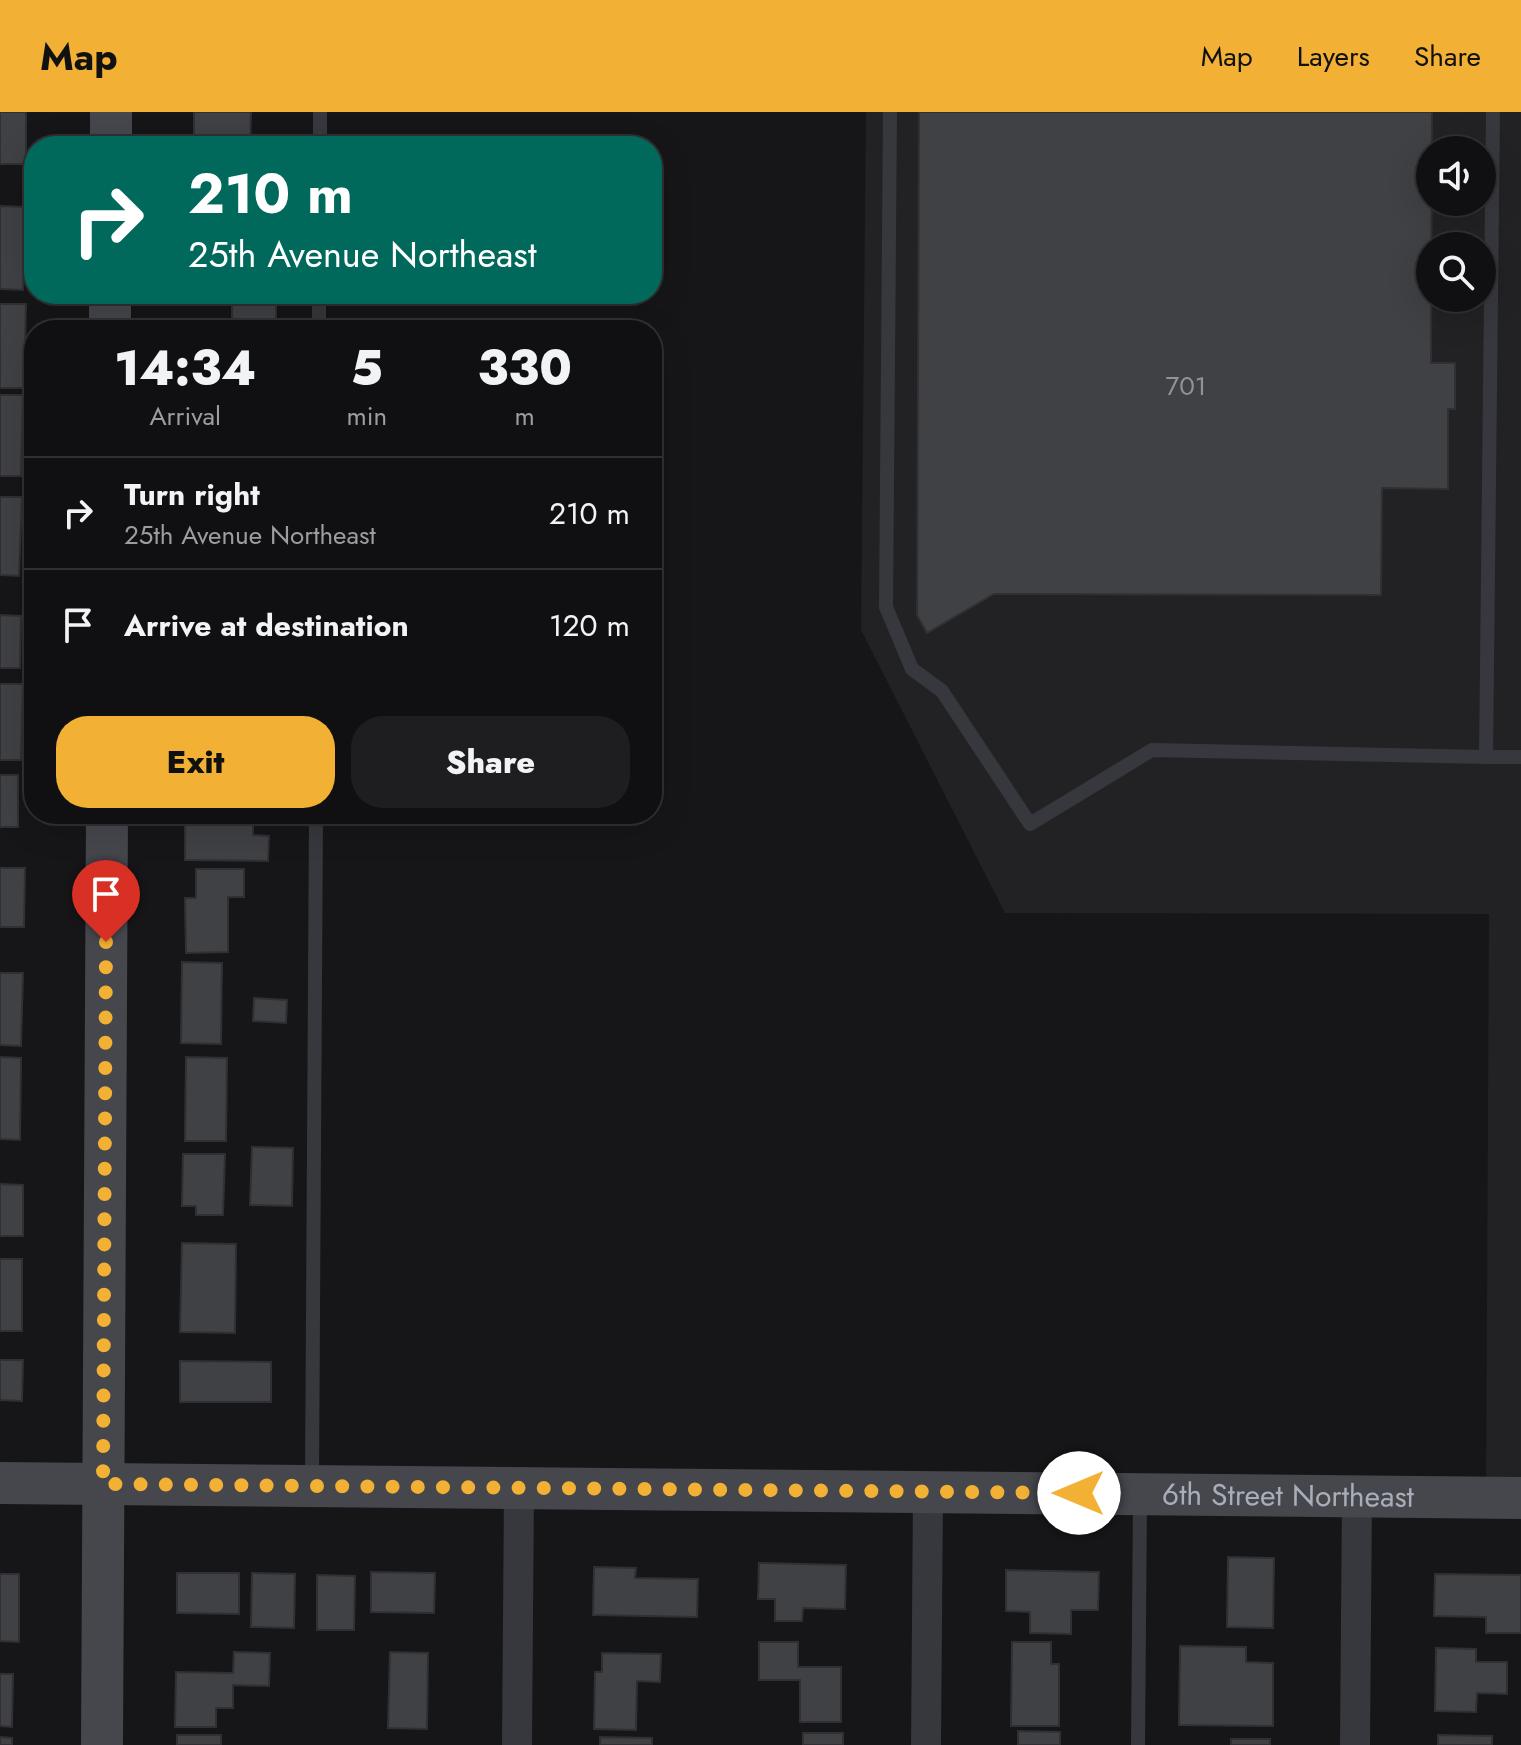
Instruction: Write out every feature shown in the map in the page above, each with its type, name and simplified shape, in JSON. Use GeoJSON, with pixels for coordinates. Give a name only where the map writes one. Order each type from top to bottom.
{"type":"FeatureCollection","features":[{"type":"Feature","properties":{"kind":"street"},"geometry":{"type":"LineString","coordinates":[[111,112],[111,136]]}},
{"type":"Feature","properties":{"kind":"street"},"geometry":{"type":"LineString","coordinates":[[102,1745],[107,824]]}},
{"type":"Feature","properties":{"kind":"street","name":"6th Street Northeast"},"geometry":{"type":"LineString","coordinates":[[0,1483],[1521,1498]]}},
{"type":"Feature","properties":{"kind":"street"},"geometry":{"type":"LineString","coordinates":[[517,1745],[519,1488]]}},
{"type":"Feature","properties":{"kind":"street"},"geometry":{"type":"LineString","coordinates":[[926,1745],[928,1492]]}},
{"type":"Feature","properties":{"kind":"street"},"geometry":{"type":"LineString","coordinates":[[1355,1745],[1357,1496]]}},
{"type":"Feature","properties":{"kind":"lane"},"geometry":{"type":"LineString","coordinates":[[320,112],[320,136]]}},
{"type":"Feature","properties":{"kind":"lane"},"geometry":{"type":"LineString","coordinates":[[890,112],[886,607],[912,669],[942,691],[1030,824],[1152,750],[1521,757]]}},
{"type":"Feature","properties":{"kind":"lane"},"geometry":{"type":"LineString","coordinates":[[1486,757],[1493,112]]}},
{"type":"Feature","properties":{"kind":"lane"},"geometry":{"type":"LineString","coordinates":[[312,1486],[316,824]]}},
{"type":"Feature","properties":{"kind":"lane"},"geometry":{"type":"LineString","coordinates":[[1138,1745],[1140,1494]]}},
{"type":"Feature","properties":{"kind":"shaded area"},"geometry":{"type":"Polygon","coordinates":[[[866,112],[1521,112],[1521,1498],[1486,1497],[1489,914],[1005,913],[861,630],[866,112]]]}},
{"type":"Feature","properties":{"kind":"building"},"geometry":{"type":"Polygon","coordinates":[[[0,112],[26,112],[24,164],[0,164],[0,112]]]}},
{"type":"Feature","properties":{"kind":"building"},"geometry":{"type":"Polygon","coordinates":[[[194,112],[251,112],[250,136],[194,136],[194,112]]]}},
{"type":"Feature","properties":{"kind":"building"},"geometry":{"type":"Polygon","coordinates":[[[919,112],[1432,112],[1432,136],[1416,136],[1416,216],[1432,216],[1432,232],[1416,232],[1416,312],[1431,312],[1431,363],[1455,363],[1455,409],[1448,409],[1448,489],[1382,488],[1381,595],[994,594],[927,633],[917,615],[919,112]]]}},
{"type":"Feature","properties":{"kind":"building"},"geometry":{"type":"Polygon","coordinates":[[[0,206],[24,207],[23,290],[0,289],[0,206]]]}},
{"type":"Feature","properties":{"kind":"building"},"geometry":{"type":"Polygon","coordinates":[[[0,304],[26,304],[24,388],[0,388],[0,304]]]}},
{"type":"Feature","properties":{"kind":"building"},"geometry":{"type":"Polygon","coordinates":[[[232,304],[276,304],[276,320],[232,320],[232,304]]]}},
{"type":"Feature","properties":{"kind":"building"},"geometry":{"type":"Polygon","coordinates":[[[0,395],[23,395],[21,476],[0,476],[0,395]]]}},
{"type":"Feature","properties":{"kind":"building"},"geometry":{"type":"Polygon","coordinates":[[[0,497],[22,497],[19,576],[0,575],[0,497]]]}},
{"type":"Feature","properties":{"kind":"building"},"geometry":{"type":"Polygon","coordinates":[[[0,615],[21,616],[20,668],[0,668],[0,615]]]}},
{"type":"Feature","properties":{"kind":"building"},"geometry":{"type":"Polygon","coordinates":[[[0,684],[23,684],[21,760],[0,760],[0,684]]]}},
{"type":"Feature","properties":{"kind":"building"},"geometry":{"type":"Polygon","coordinates":[[[0,775],[18,775],[18,827],[0,827],[0,775]]]}},
{"type":"Feature","properties":{"kind":"building"},"geometry":{"type":"Polygon","coordinates":[[[185,824],[253,824],[253,835],[269,836],[268,861],[185,860],[185,824]]]}},
{"type":"Feature","properties":{"kind":"building"},"geometry":{"type":"Polygon","coordinates":[[[0,868],[25,868],[24,927],[0,927],[0,868]]]}},
{"type":"Feature","properties":{"kind":"building"},"geometry":{"type":"Polygon","coordinates":[[[196,869],[244,869],[244,897],[228,897],[228,952],[186,953],[185,898],[196,898],[196,869]]]}},
{"type":"Feature","properties":{"kind":"building"},"geometry":{"type":"Polygon","coordinates":[[[182,962],[222,963],[221,1044],[181,1043],[182,962]]]}},
{"type":"Feature","properties":{"kind":"building"},"geometry":{"type":"Polygon","coordinates":[[[0,973],[23,973],[21,1046],[0,1045],[0,973]]]}},
{"type":"Feature","properties":{"kind":"building"},"geometry":{"type":"Polygon","coordinates":[[[254,998],[287,1000],[286,1023],[253,1021],[254,998]]]}},
{"type":"Feature","properties":{"kind":"building"},"geometry":{"type":"Polygon","coordinates":[[[0,1057],[21,1058],[20,1140],[0,1139],[0,1057]]]}},
{"type":"Feature","properties":{"kind":"building"},"geometry":{"type":"Polygon","coordinates":[[[186,1057],[227,1058],[226,1141],[185,1141],[186,1057]]]}},
{"type":"Feature","properties":{"kind":"building"},"geometry":{"type":"Polygon","coordinates":[[[252,1147],[293,1148],[292,1206],[250,1205],[252,1147]]]}},
{"type":"Feature","properties":{"kind":"building"},"geometry":{"type":"Polygon","coordinates":[[[183,1154],[225,1154],[223,1215],[196,1215],[196,1206],[182,1206],[183,1154]]]}},
{"type":"Feature","properties":{"kind":"building"},"geometry":{"type":"Polygon","coordinates":[[[0,1184],[23,1185],[23,1236],[0,1236],[0,1184]]]}},
{"type":"Feature","properties":{"kind":"building"},"geometry":{"type":"Polygon","coordinates":[[[182,1243],[236,1244],[235,1333],[180,1332],[182,1243]]]}},
{"type":"Feature","properties":{"kind":"building"},"geometry":{"type":"Polygon","coordinates":[[[0,1259],[22,1259],[22,1331],[0,1331],[0,1259]]]}},
{"type":"Feature","properties":{"kind":"building"},"geometry":{"type":"Polygon","coordinates":[[[0,1360],[23,1360],[22,1401],[0,1400],[0,1360]]]}},
{"type":"Feature","properties":{"kind":"building"},"geometry":{"type":"Polygon","coordinates":[[[180,1361],[271,1362],[271,1402],[180,1402],[180,1361]]]}},
{"type":"Feature","properties":{"kind":"building"},"geometry":{"type":"Polygon","coordinates":[[[1228,1557],[1274,1558],[1273,1628],[1227,1627],[1228,1557]]]}},
{"type":"Feature","properties":{"kind":"building"},"geometry":{"type":"Polygon","coordinates":[[[759,1563],[846,1565],[845,1609],[803,1608],[802,1621],[775,1621],[775,1599],[758,1599],[759,1563]]]}},
{"type":"Feature","properties":{"kind":"building"},"geometry":{"type":"Polygon","coordinates":[[[594,1567],[636,1568],[635,1578],[698,1579],[697,1617],[593,1615],[594,1567]]]}},
{"type":"Feature","properties":{"kind":"building"},"geometry":{"type":"Polygon","coordinates":[[[1006,1570],[1099,1572],[1098,1610],[1071,1610],[1071,1634],[1030,1633],[1030,1612],[1006,1611],[1006,1570]]]}},
{"type":"Feature","properties":{"kind":"building"},"geometry":{"type":"Polygon","coordinates":[[[371,1572],[435,1573],[434,1613],[371,1612],[371,1572]]]}},
{"type":"Feature","properties":{"kind":"building"},"geometry":{"type":"Polygon","coordinates":[[[177,1573],[239,1573],[239,1614],[177,1613],[177,1573]]]}},
{"type":"Feature","properties":{"kind":"building"},"geometry":{"type":"Polygon","coordinates":[[[252,1573],[295,1574],[294,1628],[251,1627],[252,1573]]]}},
{"type":"Feature","properties":{"kind":"building"},"geometry":{"type":"Polygon","coordinates":[[[0,1574],[19,1574],[19,1642],[0,1641],[0,1574]]]}},
{"type":"Feature","properties":{"kind":"building"},"geometry":{"type":"Polygon","coordinates":[[[1435,1574],[1521,1575],[1521,1633],[1486,1633],[1486,1617],[1434,1616],[1435,1574]]]}},
{"type":"Feature","properties":{"kind":"building"},"geometry":{"type":"Polygon","coordinates":[[[317,1575],[355,1576],[354,1630],[317,1630],[317,1575]]]}},
{"type":"Feature","properties":{"kind":"building"},"geometry":{"type":"Polygon","coordinates":[[[759,1642],[798,1642],[798,1667],[841,1667],[841,1722],[800,1722],[800,1680],[759,1680],[759,1642]]]}},
{"type":"Feature","properties":{"kind":"building"},"geometry":{"type":"Polygon","coordinates":[[[1012,1642],[1051,1642],[1051,1664],[1059,1664],[1059,1726],[1011,1726],[1012,1642]]]}},
{"type":"Feature","properties":{"kind":"building"},"geometry":{"type":"Polygon","coordinates":[[[1180,1646],[1246,1647],[1246,1662],[1273,1663],[1273,1726],[1179,1725],[1180,1646]]]}},
{"type":"Feature","properties":{"kind":"building"},"geometry":{"type":"Polygon","coordinates":[[[1436,1648],[1476,1649],[1476,1662],[1507,1662],[1507,1694],[1477,1693],[1476,1712],[1435,1711],[1436,1648]]]}},
{"type":"Feature","properties":{"kind":"building"},"geometry":{"type":"Polygon","coordinates":[[[234,1652],[270,1653],[269,1686],[233,1685],[233,1708],[216,1708],[216,1727],[175,1727],[176,1672],[233,1673],[234,1652]]]}},
{"type":"Feature","properties":{"kind":"building"},"geometry":{"type":"Polygon","coordinates":[[[390,1652],[428,1653],[427,1729],[388,1728],[390,1652]]]}},
{"type":"Feature","properties":{"kind":"building"},"geometry":{"type":"Polygon","coordinates":[[[602,1653],[661,1654],[660,1682],[637,1681],[636,1730],[594,1729],[595,1672],[602,1672],[602,1653]]]}},
{"type":"Feature","properties":{"kind":"building"},"geometry":{"type":"Polygon","coordinates":[[[0,1674],[13,1674],[12,1727],[0,1726],[0,1674]]]}},
{"type":"Feature","properties":{"kind":"building"},"geometry":{"type":"Polygon","coordinates":[[[1018,1731],[1060,1732],[1060,1745],[1018,1745],[1018,1731]]]}},
{"type":"Feature","properties":{"kind":"building"},"geometry":{"type":"Polygon","coordinates":[[[803,1733],[843,1733],[843,1745],[803,1745],[803,1733]]]}},
{"type":"Feature","properties":{"kind":"building"},"geometry":{"type":"Polygon","coordinates":[[[177,1735],[221,1735],[221,1745],[177,1745],[177,1735]]]}},
{"type":"Feature","properties":{"kind":"building"},"geometry":{"type":"Polygon","coordinates":[[[1438,1735],[1492,1736],[1492,1745],[1438,1745],[1438,1735]]]}},
{"type":"Feature","properties":{"kind":"building"},"geometry":{"type":"Polygon","coordinates":[[[0,1737],[12,1738],[12,1745],[0,1745],[0,1737]]]}},
{"type":"Feature","properties":{"kind":"building"},"geometry":{"type":"Polygon","coordinates":[[[600,1737],[652,1738],[652,1745],[600,1745],[600,1737]]]}},
{"type":"Feature","properties":{"kind":"building"},"geometry":{"type":"Polygon","coordinates":[[[1231,1739],[1270,1739],[1270,1745],[1231,1745],[1231,1739]]]}},
{"type":"Feature","properties":{"kind":"route"},"geometry":{"type":"LineString","coordinates":[[106,942],[103,1484],[1079,1493]]}}]}
